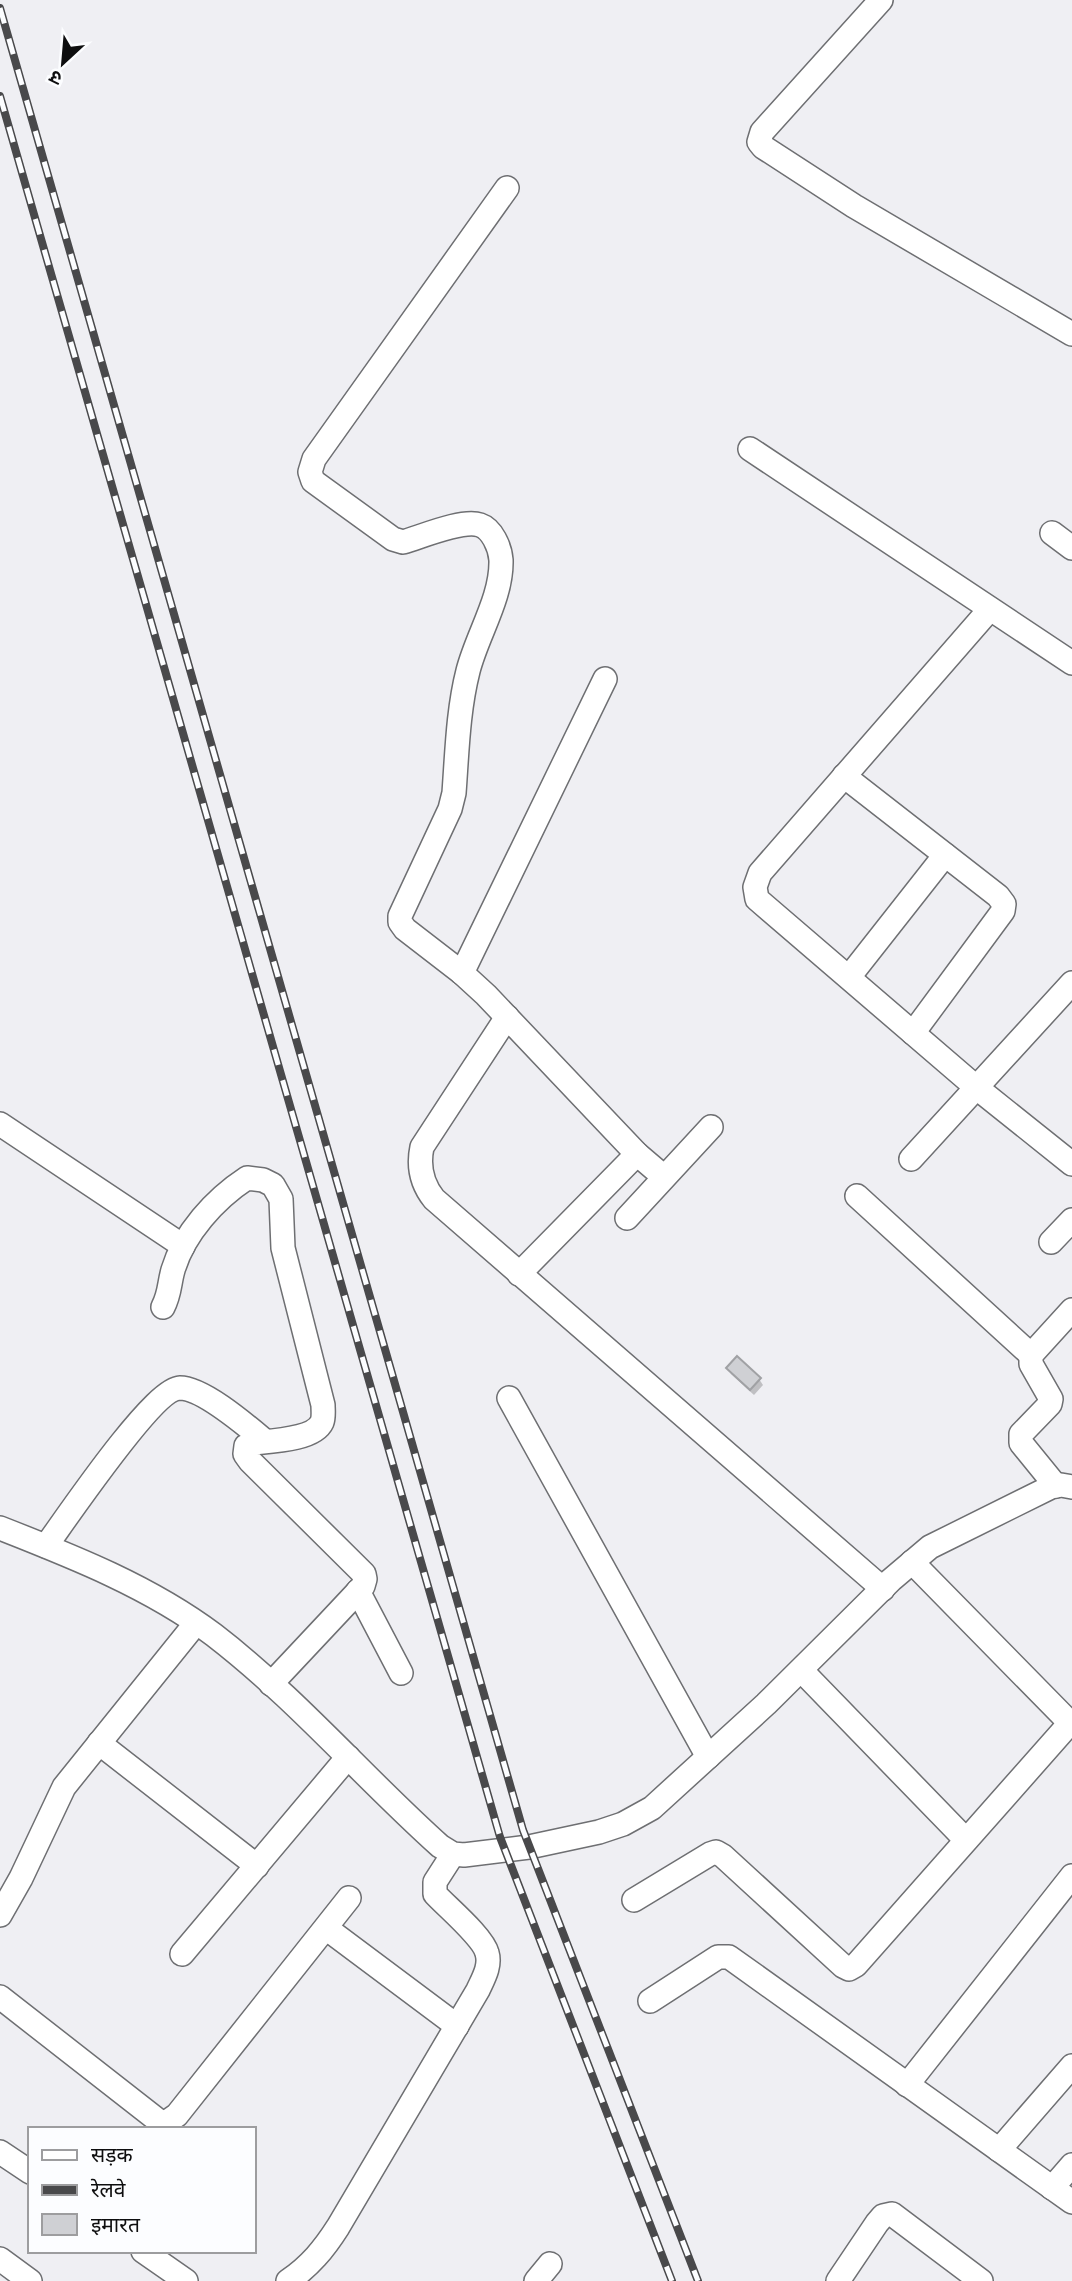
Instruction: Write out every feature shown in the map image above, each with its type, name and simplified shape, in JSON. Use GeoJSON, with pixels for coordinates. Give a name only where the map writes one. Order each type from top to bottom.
{"type":"FeatureCollection","features":[{"type":"Feature","properties":{"kind":"street"},"geometry":{"type":"LineString","coordinates":[[881,0],[762,132],[759,142],[854,206],[1072,334]]}},
{"type":"Feature","properties":{"kind":"street"},"geometry":{"type":"LineString","coordinates":[[507,188],[314,459],[310,472],[313,481],[393,539],[403,542],[467,523],[480,525],[491,532],[501,558],[497,589],[468,668],[463,691],[454,793],[450,809],[400,916],[400,922],[405,929],[462,973],[637,1154],[664,1177]]}},
{"type":"Feature","properties":{"kind":"street"},"geometry":{"type":"LineString","coordinates":[[750,449],[1072,663]]}},
{"type":"Feature","properties":{"kind":"street"},"geometry":{"type":"LineString","coordinates":[[1052,533],[1072,548]]}},
{"type":"Feature","properties":{"kind":"street"},"geometry":{"type":"LineString","coordinates":[[990,609],[760,873],[755,887],[757,898],[977,1088],[1072,1164]]}},
{"type":"Feature","properties":{"kind":"street"},"geometry":{"type":"LineString","coordinates":[[462,973],[605,680]]}},
{"type":"Feature","properties":{"kind":"street"},"geometry":{"type":"LineString","coordinates":[[845,776],[998,896],[1004,904],[1003,911],[913,1033]]}},
{"type":"Feature","properties":{"kind":"street"},"geometry":{"type":"LineString","coordinates":[[849,977],[945,855]]}},
{"type":"Feature","properties":{"kind":"street"},"geometry":{"type":"LineString","coordinates":[[911,1159],[1072,982]]}},
{"type":"Feature","properties":{"kind":"street"},"geometry":{"type":"LineString","coordinates":[[507,1017],[422,1147],[419,1160],[422,1177],[434,1199],[883,1588]]}},
{"type":"Feature","properties":{"kind":"street"},"geometry":{"type":"LineString","coordinates":[[0,1124],[183,1246]]}},
{"type":"Feature","properties":{"kind":"street"},"geometry":{"type":"LineString","coordinates":[[627,1218],[711,1127]]}},
{"type":"Feature","properties":{"kind":"street"},"geometry":{"type":"LineString","coordinates":[[519,1274],[637,1154]]}},
{"type":"Feature","properties":{"kind":"street"},"geometry":{"type":"LineString","coordinates":[[163,1307],[170,1295],[173,1270],[183,1246],[199,1221],[236,1185],[247,1178],[263,1180],[273,1185],[281,1199],[283,1248],[323,1405],[323,1420],[306,1436],[246,1446],[245,1454],[364,1574],[365,1579],[363,1586],[271,1685]]}},
{"type":"Feature","properties":{"kind":"street"},"geometry":{"type":"LineString","coordinates":[[857,1196],[1031,1355]]}},
{"type":"Feature","properties":{"kind":"street"},"geometry":{"type":"LineString","coordinates":[[1051,1242],[1072,1220]]}},
{"type":"Feature","properties":{"kind":"street"},"geometry":{"type":"LineString","coordinates":[[0,1528],[97,1567],[166,1603],[214,1635],[348,1757],[426,1834],[453,1854],[530,1847],[599,1832],[623,1824],[652,1808],[801,1670],[912,1562],[938,1542],[1064,1486],[1021,1443],[1021,1434],[1050,1404],[1051,1399],[1031,1364],[1031,1355],[1072,1310]]}},
{"type":"Feature","properties":{"kind":"street"},"geometry":{"type":"LineString","coordinates":[[46,1546],[133,1428],[174,1389],[184,1388],[210,1400],[230,1412],[265,1441]]}},
{"type":"Feature","properties":{"kind":"street"},"geometry":{"type":"LineString","coordinates":[[509,1398],[708,1757]]}},
{"type":"Feature","properties":{"kind":"street"},"geometry":{"type":"LineString","coordinates":[[634,1900],[716,1852],[849,1969],[856,1965],[1071,1724],[912,1562]]}},
{"type":"Feature","properties":{"kind":"street"},"geometry":{"type":"LineString","coordinates":[[358,1591],[401,1673]]}},
{"type":"Feature","properties":{"kind":"street"},"geometry":{"type":"LineString","coordinates":[[0,1915],[21,1878],[64,1787],[196,1623]]}},
{"type":"Feature","properties":{"kind":"street"},"geometry":{"type":"LineString","coordinates":[[801,1670],[967,1840]]}},
{"type":"Feature","properties":{"kind":"street"},"geometry":{"type":"LineString","coordinates":[[99,1743],[257,1866]]}},
{"type":"Feature","properties":{"kind":"street"},"geometry":{"type":"LineString","coordinates":[[182,1954],[348,1757]]}},
{"type":"Feature","properties":{"kind":"street"},"geometry":{"type":"LineString","coordinates":[[288,2281],[321,2254],[457,2026],[487,1970],[487,1953],[480,1940],[435,1894],[435,1882],[453,1854]]}},
{"type":"Feature","properties":{"kind":"street"},"geometry":{"type":"LineString","coordinates":[[907,2085],[1072,1876]]}},
{"type":"Feature","properties":{"kind":"street"},"geometry":{"type":"LineString","coordinates":[[0,1997],[160,2122],[167,2122],[177,2115],[349,1898]]}},
{"type":"Feature","properties":{"kind":"street"},"geometry":{"type":"LineString","coordinates":[[326,1928],[457,2026]]}},
{"type":"Feature","properties":{"kind":"street"},"geometry":{"type":"LineString","coordinates":[[650,2001],[718,1957],[729,1957],[1072,2202]]}},
{"type":"Feature","properties":{"kind":"street"},"geometry":{"type":"LineString","coordinates":[[999,2150],[1072,2066]]}},
{"type":"Feature","properties":{"kind":"street"},"geometry":{"type":"LineString","coordinates":[[0,2152],[28,2171]]}},
{"type":"Feature","properties":{"kind":"street"},"geometry":{"type":"LineString","coordinates":[[1052,2188],[1072,2165]]}},
{"type":"Feature","properties":{"kind":"street"},"geometry":{"type":"LineString","coordinates":[[838,2281],[877,2223],[883,2216],[892,2214],[981,2281]]}},
{"type":"Feature","properties":{"kind":"street"},"geometry":{"type":"LineString","coordinates":[[146,2253],[186,2281]]}},
{"type":"Feature","properties":{"kind":"street"},"geometry":{"type":"LineString","coordinates":[[0,2259],[30,2281]]}},
{"type":"Feature","properties":{"kind":"building"},"geometry":{"type":"Polygon","coordinates":[[[737,1356],[761,1378],[750,1390],[726,1368],[737,1356]]]}},
{"type":"Feature","properties":{"kind":"railway"},"geometry":{"type":"LineString","coordinates":[[0,8],[523,1830],[698,2281]]}},
{"type":"Feature","properties":{"kind":"railway"},"geometry":{"type":"LineString","coordinates":[[0,96],[500,1837],[672,2281]]}}]}
